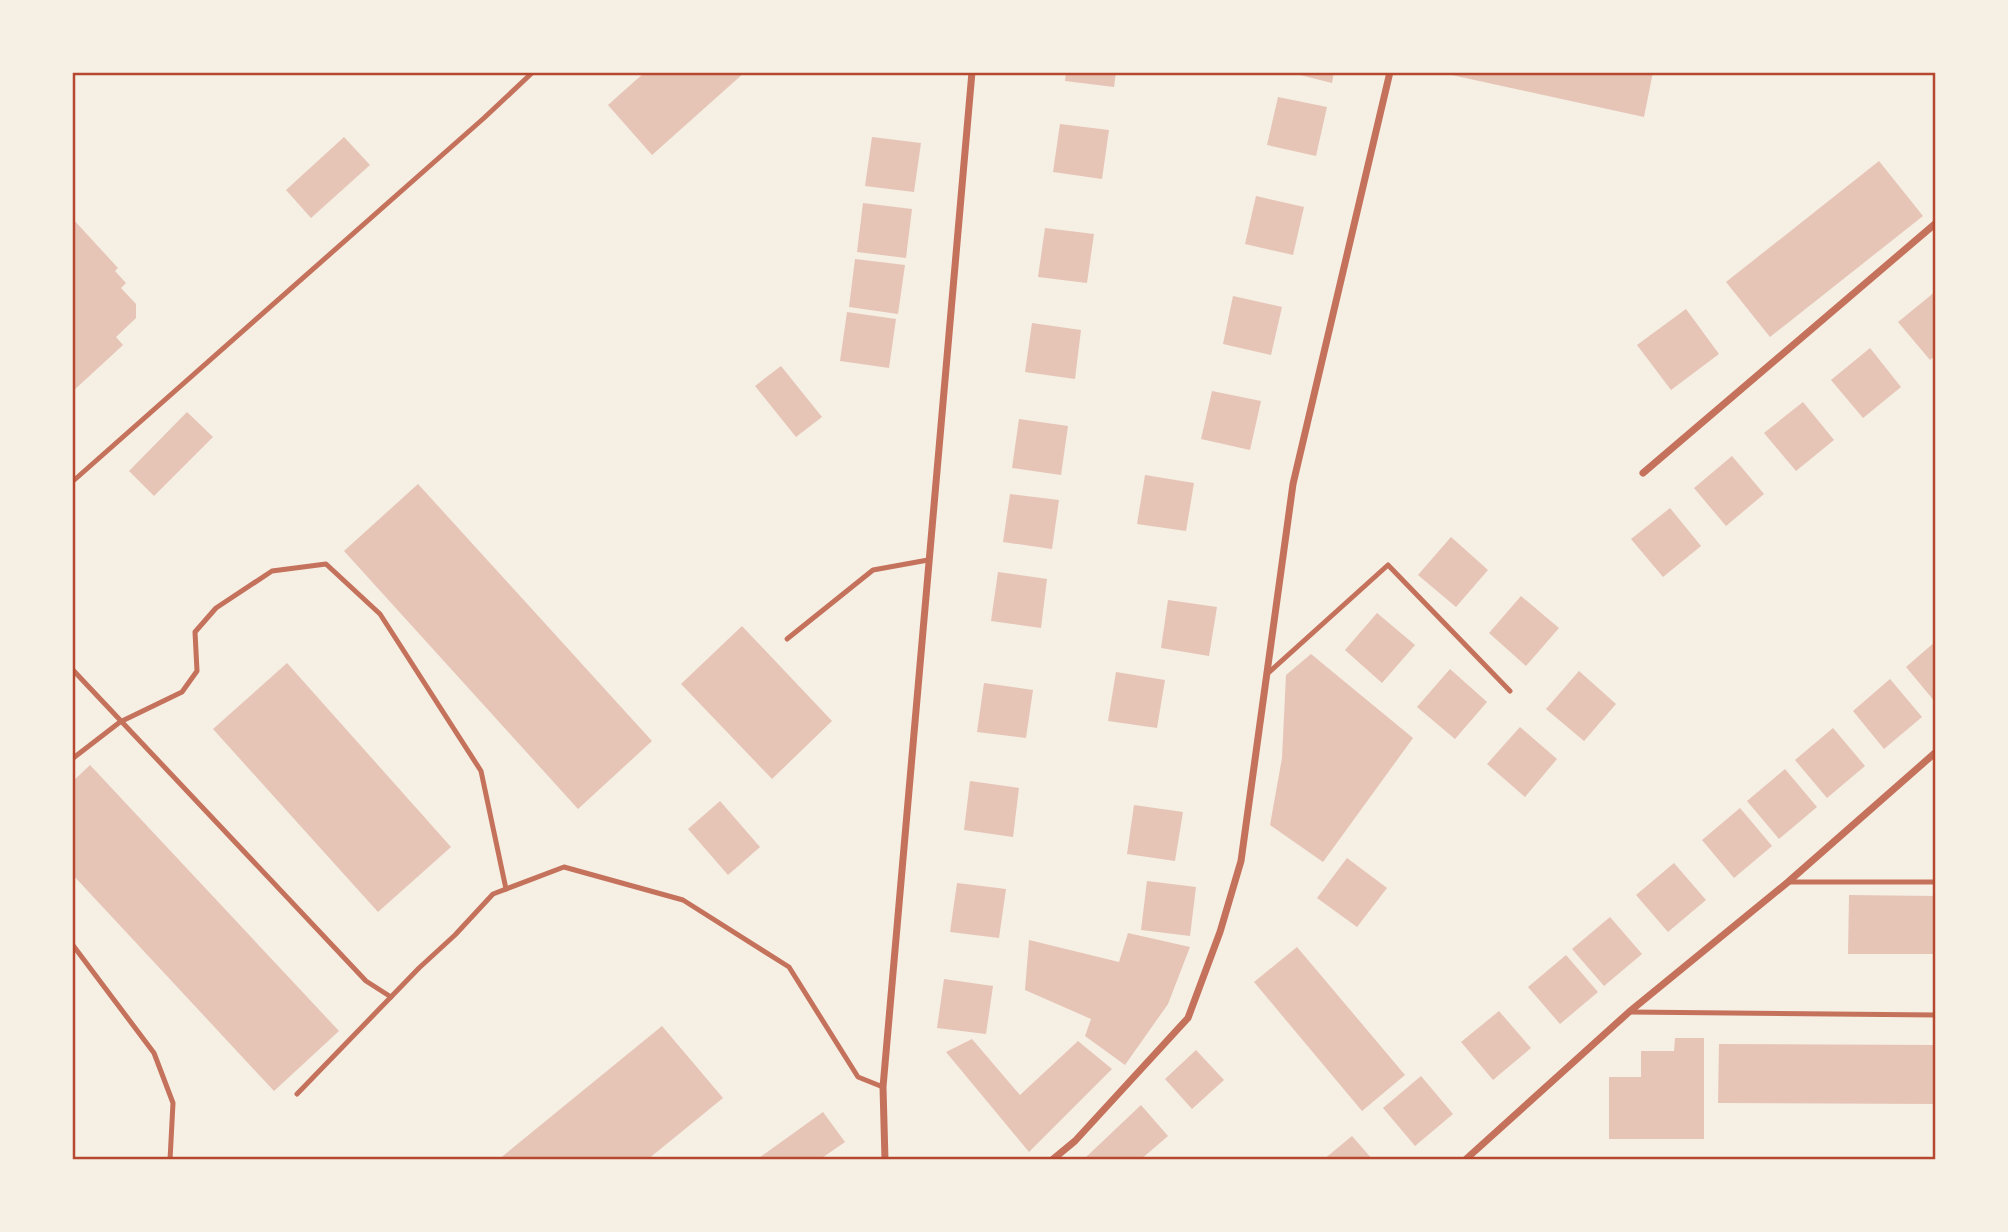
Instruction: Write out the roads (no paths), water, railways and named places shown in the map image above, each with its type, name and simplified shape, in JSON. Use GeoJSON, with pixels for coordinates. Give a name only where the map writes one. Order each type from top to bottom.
{"type":"FeatureCollection","features":[{"type":"Feature","properties":{"kind":"street"},"geometry":{"type":"LineString","coordinates":[[885,1160],[883,1087],[972,72]]}},
{"type":"Feature","properties":{"kind":"street"},"geometry":{"type":"LineString","coordinates":[[1052,1160],[1075,1141],[1188,1018],[1220,932],[1241,861],[1293,484],[1390,72]]}},
{"type":"Feature","properties":{"kind":"street"},"geometry":{"type":"LineString","coordinates":[[1643,473],[1936,223]]}},
{"type":"Feature","properties":{"kind":"street"},"geometry":{"type":"LineString","coordinates":[[1465,1160],[1629,1012],[1788,881],[1936,752]]}},
{"type":"Feature","properties":{"kind":"lane"},"geometry":{"type":"LineString","coordinates":[[72,482],[534,72]]}},
{"type":"Feature","properties":{"kind":"lane"},"geometry":{"type":"LineString","coordinates":[[787,639],[873,570],[928,560]]}},
{"type":"Feature","properties":{"kind":"lane"},"geometry":{"type":"LineString","coordinates":[[72,759],[120,722],[182,692],[197,671],[195,632],[216,608],[272,571],[326,564],[380,614],[481,771],[506,888]]}},
{"type":"Feature","properties":{"kind":"lane"},"geometry":{"type":"LineString","coordinates":[[1267,674],[1388,565],[1510,691]]}},
{"type":"Feature","properties":{"kind":"lane"},"geometry":{"type":"LineString","coordinates":[[72,669],[366,981],[391,997]]}},
{"type":"Feature","properties":{"kind":"lane"},"geometry":{"type":"LineString","coordinates":[[297,1094],[493,894],[564,867],[683,900],[789,967],[858,1077],[883,1087]]}},
{"type":"Feature","properties":{"kind":"lane"},"geometry":{"type":"LineString","coordinates":[[1788,881],[1936,882]]}},
{"type":"Feature","properties":{"kind":"lane"},"geometry":{"type":"LineString","coordinates":[[72,944],[154,1054],[173,1103],[170,1160]]}},
{"type":"Feature","properties":{"kind":"lane"},"geometry":{"type":"LineString","coordinates":[[1629,1012],[1936,1015]]}}]}
